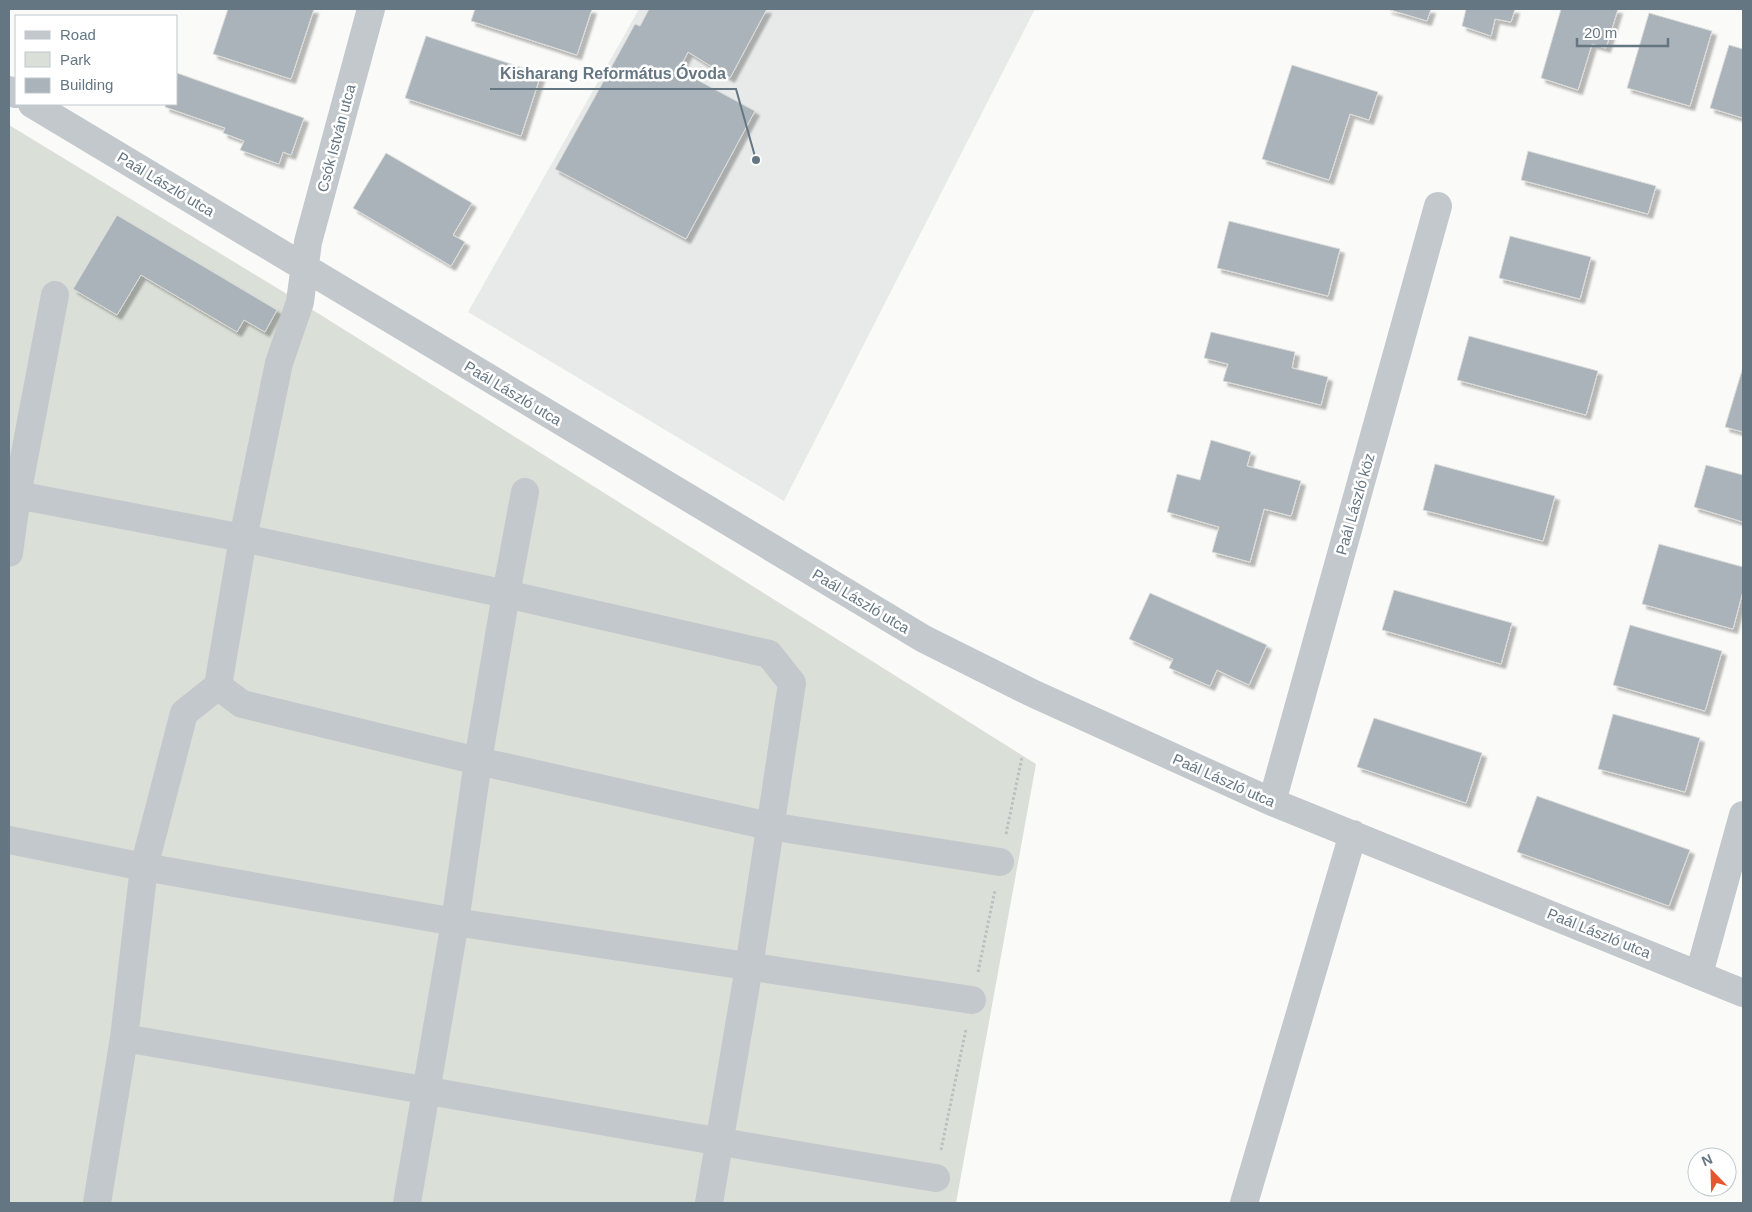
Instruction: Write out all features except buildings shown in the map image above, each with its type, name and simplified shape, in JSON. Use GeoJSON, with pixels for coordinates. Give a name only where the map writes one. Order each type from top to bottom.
{"type":"FeatureCollection","features":[{"type":"Feature","properties":{"kind":"street","name":"Csók István utca"},"geometry":{"type":"LineString","coordinates":[[218,686],[243,538],[279,363],[300,302],[308,242],[372,9]]}},
{"type":"Feature","properties":{"kind":"street","name":"Paál László utca"},"geometry":{"type":"LineString","coordinates":[[34,105],[924,639],[1032,693],[1272,802],[1743,993]]}},
{"type":"Feature","properties":{"kind":"street","name":"Paál László köz"},"geometry":{"type":"LineString","coordinates":[[1272,802],[1438,206]]}},
{"type":"Feature","properties":{"kind":"street"},"geometry":{"type":"LineString","coordinates":[[9,553],[17,495],[55,295]]}},
{"type":"Feature","properties":{"kind":"street"},"geometry":{"type":"LineString","coordinates":[[407,1203],[455,922],[478,761],[525,492]]}},
{"type":"Feature","properties":{"kind":"street"},"geometry":{"type":"LineString","coordinates":[[17,495],[243,538],[506,594],[769,654],[792,683],[749,967],[709,1203]]}},
{"type":"Feature","properties":{"kind":"street"},"geometry":{"type":"LineString","coordinates":[[97,1203],[124,1038],[144,867],[184,713],[218,686],[242,704],[478,761],[770,826],[1000,862]]}},
{"type":"Feature","properties":{"kind":"street"},"geometry":{"type":"LineString","coordinates":[[1699,974],[1743,815]]}},
{"type":"Feature","properties":{"kind":"street"},"geometry":{"type":"LineString","coordinates":[[1244,1203],[1353,834]]}},
{"type":"Feature","properties":{"kind":"street"},"geometry":{"type":"LineString","coordinates":[[9,840],[144,867],[455,922],[972,1000]]}},
{"type":"Feature","properties":{"kind":"street"},"geometry":{"type":"LineString","coordinates":[[124,1038],[425,1089],[719,1143],[936,1178]]}},
{"type":"Feature","properties":{"kind":"shaded area"},"geometry":{"type":"Polygon","coordinates":[[[639,9],[1035,9],[784,501],[468,312],[639,9]]]}},
{"type":"Feature","properties":{"kind":"green space"},"geometry":{"type":"Polygon","coordinates":[[[9,125],[300,302],[1036,764],[956,1203],[9,1203],[9,125]]]}},
{"type":"Feature","properties":{"kind":"place","name":"Kisharang Református Óvoda"},"geometry":{"type":"Point","coordinates":[756,160]}}]}
